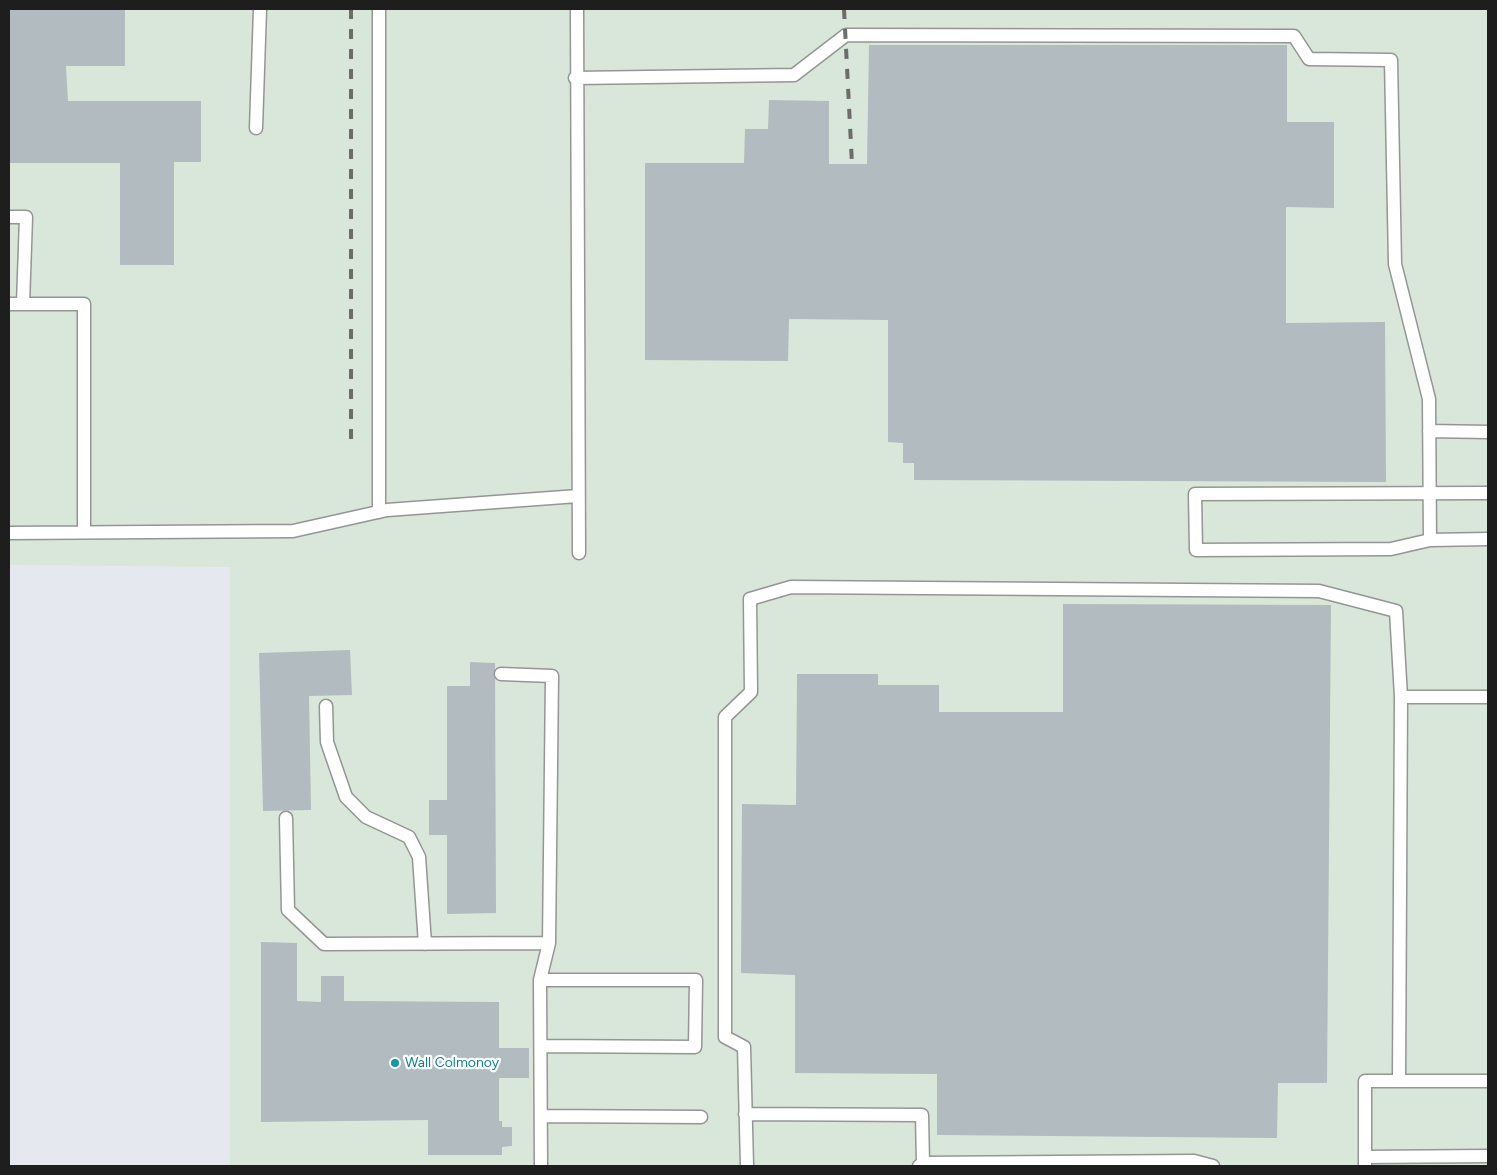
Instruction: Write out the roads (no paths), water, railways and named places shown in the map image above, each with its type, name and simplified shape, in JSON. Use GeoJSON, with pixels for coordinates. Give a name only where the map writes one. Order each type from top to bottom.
{"type":"FeatureCollection","features":[{"type":"Feature","properties":{"kind":"lane"},"geometry":{"type":"LineString","coordinates":[[256,128],[260,9]]}},
{"type":"Feature","properties":{"kind":"lane"},"geometry":{"type":"LineString","coordinates":[[379,9],[379,512]]}},
{"type":"Feature","properties":{"kind":"lane"},"geometry":{"type":"LineString","coordinates":[[577,9],[575,78],[579,553]]}},
{"type":"Feature","properties":{"kind":"lane"},"geometry":{"type":"LineString","coordinates":[[575,78],[794,75],[846,35],[1294,36],[1309,59],[1391,60],[1395,264],[1429,399],[1430,540]]}},
{"type":"Feature","properties":{"kind":"lane"},"geometry":{"type":"LineString","coordinates":[[9,217],[26,217],[23,304]]}},
{"type":"Feature","properties":{"kind":"lane"},"geometry":{"type":"LineString","coordinates":[[9,304],[84,304],[84,532]]}},
{"type":"Feature","properties":{"kind":"lane"},"geometry":{"type":"LineString","coordinates":[[1429,431],[1488,432]]}},
{"type":"Feature","properties":{"kind":"lane"},"geometry":{"type":"LineString","coordinates":[[1488,493],[1195,494],[1196,550],[1391,549],[1430,540],[1488,539]]}},
{"type":"Feature","properties":{"kind":"lane"},"geometry":{"type":"LineString","coordinates":[[9,532],[293,531],[379,512],[578,496]]}},
{"type":"Feature","properties":{"kind":"lane"},"geometry":{"type":"LineString","coordinates":[[747,1166],[744,1047],[725,1037],[725,717],[751,692],[750,599],[791,586],[1320,591],[1396,611],[1401,697],[1399,1081]]}},
{"type":"Feature","properties":{"kind":"lane"},"geometry":{"type":"LineString","coordinates":[[501,674],[552,676],[549,943],[540,980],[541,1166]]}},
{"type":"Feature","properties":{"kind":"lane"},"geometry":{"type":"LineString","coordinates":[[1401,697],[1488,697]]}},
{"type":"Feature","properties":{"kind":"lane"},"geometry":{"type":"LineString","coordinates":[[326,706],[327,742],[346,797],[366,817],[408,837],[420,857],[425,944]]}},
{"type":"Feature","properties":{"kind":"lane"},"geometry":{"type":"LineString","coordinates":[[286,818],[288,910],[324,944],[549,943]]}},
{"type":"Feature","properties":{"kind":"lane"},"geometry":{"type":"LineString","coordinates":[[540,980],[696,980],[695,1047],[541,1046]]}},
{"type":"Feature","properties":{"kind":"lane"},"geometry":{"type":"LineString","coordinates":[[1488,1081],[1365,1081],[1365,1162],[1488,1156]]}},
{"type":"Feature","properties":{"kind":"lane"},"geometry":{"type":"LineString","coordinates":[[746,1114],[922,1115],[921,1164],[1194,1161],[1213,1166]]}},
{"type":"Feature","properties":{"kind":"lane"},"geometry":{"type":"LineString","coordinates":[[541,1116],[701,1117]]}},
{"type":"Feature","properties":{"kind":"railway"},"geometry":{"type":"LineString","coordinates":[[351,9],[351,444]]}},
{"type":"Feature","properties":{"kind":"railway"},"geometry":{"type":"LineString","coordinates":[[844,9],[852,164]]}},
{"type":"Feature","properties":{"kind":"place","name":"Wall Colmonoy"},"geometry":{"type":"Point","coordinates":[395,1063]}}]}
